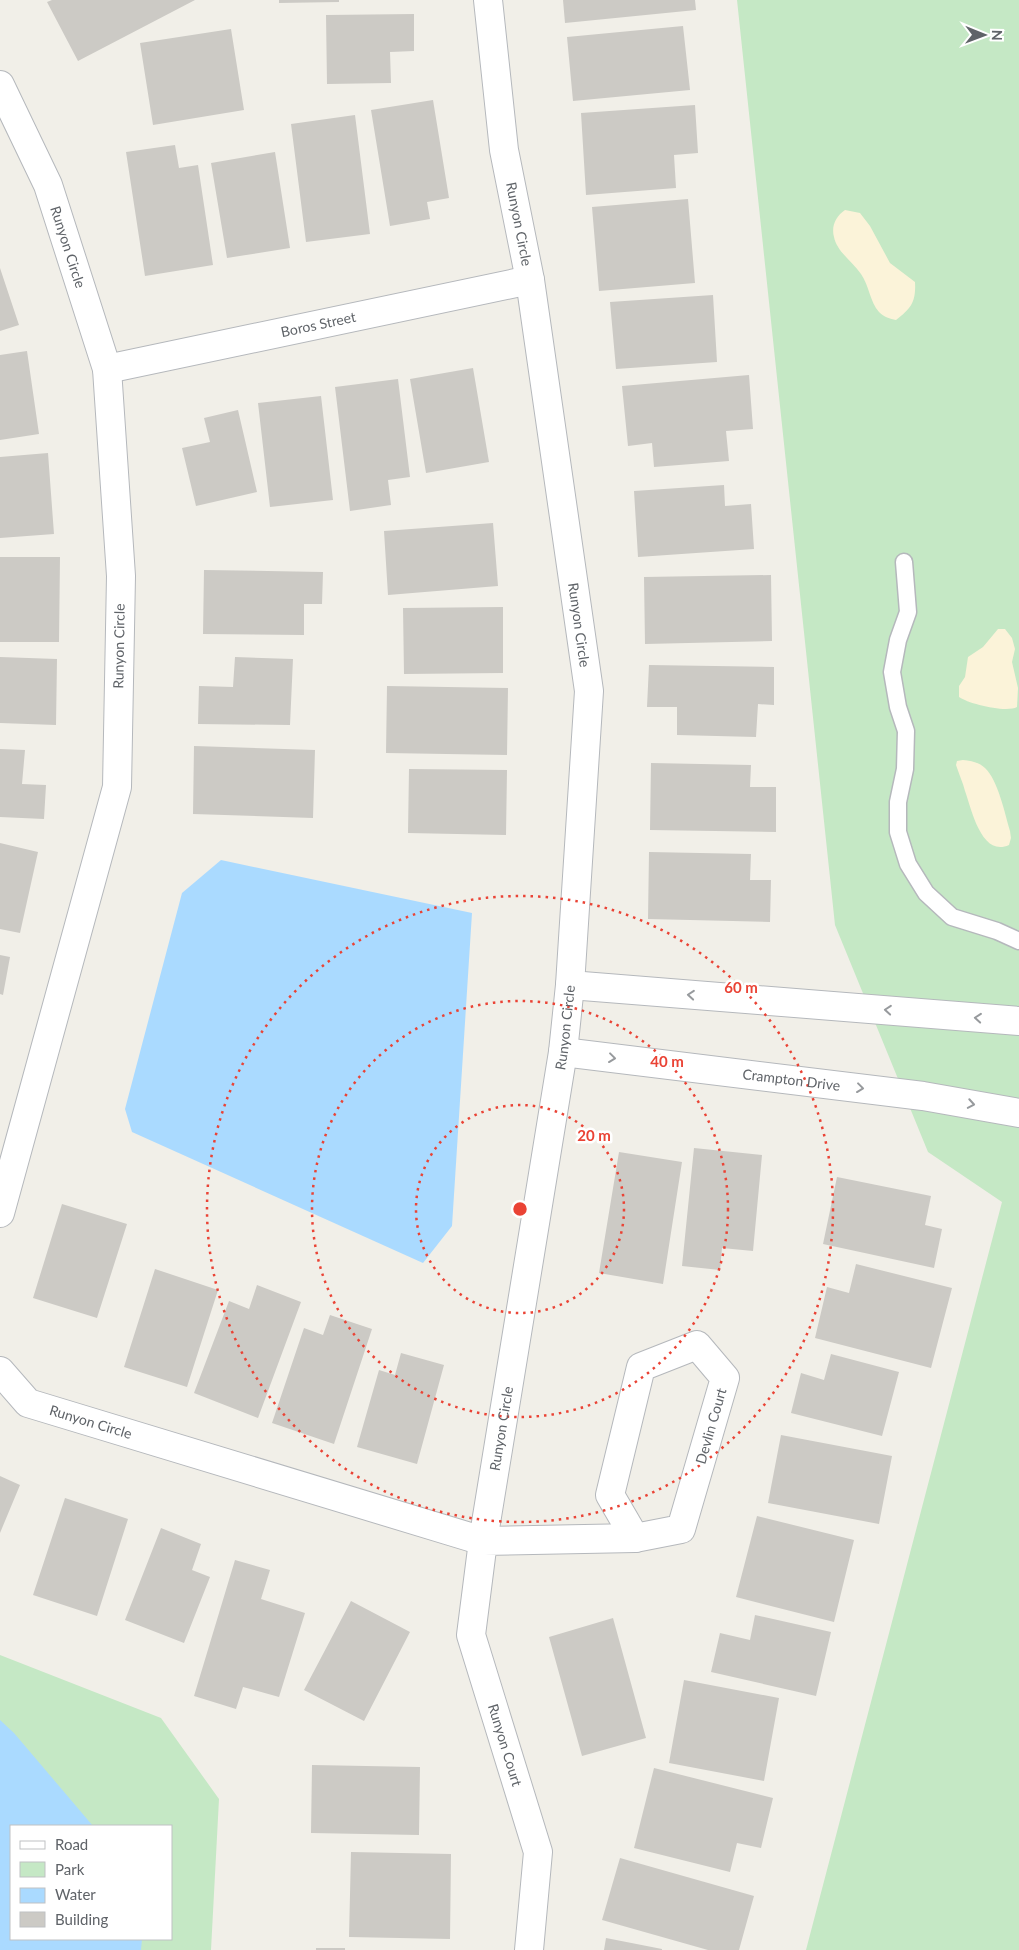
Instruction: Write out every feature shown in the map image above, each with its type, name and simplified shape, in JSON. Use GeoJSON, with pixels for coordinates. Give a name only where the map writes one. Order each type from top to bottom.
{"type":"FeatureCollection","features":[{"type":"Feature","properties":{"kind":"street","name":"Runyon Circle"},"geometry":{"type":"LineString","coordinates":[[0,1371],[28,1403],[482,1541],[563,1052],[570,985],[589,691],[530,280],[504,150],[488,0]]}},
{"type":"Feature","properties":{"kind":"street","name":"Runyon Circle"},"geometry":{"type":"LineString","coordinates":[[0,85],[48,185],[107,368],[121,576],[117,786],[0,1213]]}},
{"type":"Feature","properties":{"kind":"street","name":"Boros Street"},"geometry":{"type":"LineString","coordinates":[[107,368],[530,280]]}},
{"type":"Feature","properties":{"kind":"street"},"geometry":{"type":"LineString","coordinates":[[570,985],[1019,1022]]}},
{"type":"Feature","properties":{"kind":"street","name":"Crampton Drive"},"geometry":{"type":"LineString","coordinates":[[563,1052],[923,1096],[1019,1113]]}},
{"type":"Feature","properties":{"kind":"street","name":"Devlin Court"},"geometry":{"type":"LineString","coordinates":[[482,1541],[635,1538],[681,1529],[725,1378],[697,1345],[641,1367],[610,1495],[635,1538]]}},
{"type":"Feature","properties":{"kind":"street","name":"Runyon Court"},"geometry":{"type":"LineString","coordinates":[[482,1541],[471,1635],[538,1852],[529,1950]]}},
{"type":"Feature","properties":{"kind":"lane"},"geometry":{"type":"LineString","coordinates":[[904,562],[908,612],[898,640],[892,672],[898,707],[906,731],[905,769],[898,802],[898,832],[908,864],[926,893],[952,916],[997,931],[1019,941]]}},
{"type":"Feature","properties":{"kind":"green space"},"geometry":{"type":"Polygon","coordinates":[[[737,0],[1019,0],[1019,1950],[806,1950],[1002,1202],[928,1152],[835,925],[737,0]]]}},
{"type":"Feature","properties":{"kind":"green space"},"geometry":{"type":"Polygon","coordinates":[[[0,1655],[161,1718],[219,1799],[211,1950],[0,1950],[0,1655]]]}},
{"type":"Feature","properties":{"kind":"sand"},"geometry":{"type":"Polygon","coordinates":[[[845,210],[860,213],[870,226],[890,263],[915,282],[915,294],[912,304],[896,320],[879,312],[861,274],[838,247],[833,233],[834,225],[839,215],[845,210]]]}},
{"type":"Feature","properties":{"kind":"sand"},"geometry":{"type":"Polygon","coordinates":[[[998,629],[1005,629],[1012,638],[1015,649],[1012,662],[1018,688],[1017,707],[1012,709],[988,707],[959,697],[959,686],[965,677],[968,657],[983,647],[998,629]]]}},
{"type":"Feature","properties":{"kind":"sand"},"geometry":{"type":"Polygon","coordinates":[[[957,761],[975,762],[983,766],[990,773],[1010,831],[1009,845],[999,847],[991,844],[984,838],[979,829],[956,765],[957,761]]]}},
{"type":"Feature","properties":{"kind":"water"},"geometry":{"type":"Polygon","coordinates":[[[221,860],[472,913],[452,1226],[423,1263],[132,1132],[125,1109],[182,893],[221,860]]]}},
{"type":"Feature","properties":{"kind":"water"},"geometry":{"type":"Polygon","coordinates":[[[0,1720],[14,1733],[92,1825],[10,1825],[10,1940],[142,1940],[141,1950],[0,1950],[0,1720]]]}},
{"type":"Feature","properties":{"kind":"building"},"geometry":{"type":"Polygon","coordinates":[[[52,0],[195,0],[78,61],[47,2],[52,0]]]}},
{"type":"Feature","properties":{"kind":"building"},"geometry":{"type":"Polygon","coordinates":[[[279,0],[339,0],[339,2],[279,3],[279,0]]]}},
{"type":"Feature","properties":{"kind":"building"},"geometry":{"type":"Polygon","coordinates":[[[563,0],[695,0],[696,10],[565,23],[563,0]]]}},
{"type":"Feature","properties":{"kind":"building"},"geometry":{"type":"Polygon","coordinates":[[[414,14],[414,51],[390,52],[391,83],[327,84],[326,15],[414,14]]]}},
{"type":"Feature","properties":{"kind":"building"},"geometry":{"type":"Polygon","coordinates":[[[683,26],[690,90],[573,101],[567,37],[683,26]]]}},
{"type":"Feature","properties":{"kind":"building"},"geometry":{"type":"Polygon","coordinates":[[[231,29],[244,110],[153,125],[140,43],[231,29]]]}},
{"type":"Feature","properties":{"kind":"building"},"geometry":{"type":"Polygon","coordinates":[[[433,100],[449,198],[427,202],[430,219],[390,226],[371,110],[433,100]]]}},
{"type":"Feature","properties":{"kind":"building"},"geometry":{"type":"Polygon","coordinates":[[[695,105],[698,153],[674,155],[676,188],[586,195],[581,113],[695,105]]]}},
{"type":"Feature","properties":{"kind":"building"},"geometry":{"type":"Polygon","coordinates":[[[355,115],[370,234],[306,242],[291,124],[355,115]]]}},
{"type":"Feature","properties":{"kind":"building"},"geometry":{"type":"Polygon","coordinates":[[[175,145],[179,168],[198,165],[213,265],[145,276],[126,152],[175,145]]]}},
{"type":"Feature","properties":{"kind":"building"},"geometry":{"type":"Polygon","coordinates":[[[275,152],[290,248],[227,258],[211,163],[275,152]]]}},
{"type":"Feature","properties":{"kind":"building"},"geometry":{"type":"Polygon","coordinates":[[[688,199],[695,283],[599,291],[592,207],[688,199]]]}},
{"type":"Feature","properties":{"kind":"building"},"geometry":{"type":"Polygon","coordinates":[[[0,268],[19,325],[0,331],[0,268]]]}},
{"type":"Feature","properties":{"kind":"building"},"geometry":{"type":"Polygon","coordinates":[[[713,295],[717,362],[616,369],[610,302],[713,295]]]}},
{"type":"Feature","properties":{"kind":"building"},"geometry":{"type":"Polygon","coordinates":[[[27,351],[39,434],[0,440],[0,355],[27,351]]]}},
{"type":"Feature","properties":{"kind":"building"},"geometry":{"type":"Polygon","coordinates":[[[473,368],[489,462],[426,473],[410,379],[473,368]]]}},
{"type":"Feature","properties":{"kind":"building"},"geometry":{"type":"Polygon","coordinates":[[[749,375],[753,429],[726,431],[729,461],[654,467],[652,443],[628,446],[622,386],[749,375]]]}},
{"type":"Feature","properties":{"kind":"building"},"geometry":{"type":"Polygon","coordinates":[[[398,379],[410,477],[388,480],[391,505],[350,511],[335,387],[398,379]]]}},
{"type":"Feature","properties":{"kind":"building"},"geometry":{"type":"Polygon","coordinates":[[[321,396],[333,500],[270,507],[258,403],[321,396]]]}},
{"type":"Feature","properties":{"kind":"building"},"geometry":{"type":"Polygon","coordinates":[[[238,410],[257,492],[196,506],[182,448],[210,442],[204,418],[238,410]]]}},
{"type":"Feature","properties":{"kind":"building"},"geometry":{"type":"Polygon","coordinates":[[[48,453],[54,534],[0,538],[0,457],[48,453]]]}},
{"type":"Feature","properties":{"kind":"building"},"geometry":{"type":"Polygon","coordinates":[[[724,485],[725,506],[751,504],[754,549],[638,557],[634,491],[724,485]]]}},
{"type":"Feature","properties":{"kind":"building"},"geometry":{"type":"Polygon","coordinates":[[[493,523],[498,586],[388,595],[384,531],[493,523]]]}},
{"type":"Feature","properties":{"kind":"building"},"geometry":{"type":"Polygon","coordinates":[[[0,557],[60,557],[59,642],[0,642],[0,557]]]}},
{"type":"Feature","properties":{"kind":"building"},"geometry":{"type":"Polygon","coordinates":[[[204,570],[323,572],[322,604],[304,604],[304,635],[203,634],[204,570]]]}},
{"type":"Feature","properties":{"kind":"building"},"geometry":{"type":"Polygon","coordinates":[[[771,575],[772,641],[645,644],[644,577],[771,575]]]}},
{"type":"Feature","properties":{"kind":"building"},"geometry":{"type":"Polygon","coordinates":[[[503,607],[503,673],[404,674],[403,608],[503,607]]]}},
{"type":"Feature","properties":{"kind":"building"},"geometry":{"type":"Polygon","coordinates":[[[0,657],[57,659],[56,725],[0,723],[0,657]]]}},
{"type":"Feature","properties":{"kind":"building"},"geometry":{"type":"Polygon","coordinates":[[[235,657],[293,659],[290,725],[198,724],[199,686],[233,687],[235,657]]]}},
{"type":"Feature","properties":{"kind":"building"},"geometry":{"type":"Polygon","coordinates":[[[649,665],[774,667],[774,705],[758,704],[756,737],[677,735],[677,707],[647,707],[649,665]]]}},
{"type":"Feature","properties":{"kind":"building"},"geometry":{"type":"Polygon","coordinates":[[[387,686],[508,688],[507,755],[386,753],[387,686]]]}},
{"type":"Feature","properties":{"kind":"building"},"geometry":{"type":"Polygon","coordinates":[[[194,746],[315,750],[313,818],[193,814],[194,746]]]}},
{"type":"Feature","properties":{"kind":"building"},"geometry":{"type":"Polygon","coordinates":[[[0,749],[25,750],[22,784],[46,785],[44,819],[0,817],[0,749]]]}},
{"type":"Feature","properties":{"kind":"building"},"geometry":{"type":"Polygon","coordinates":[[[651,763],[751,765],[750,787],[776,787],[776,832],[650,830],[651,763]]]}},
{"type":"Feature","properties":{"kind":"building"},"geometry":{"type":"Polygon","coordinates":[[[409,769],[507,770],[506,835],[408,833],[409,769]]]}},
{"type":"Feature","properties":{"kind":"building"},"geometry":{"type":"Polygon","coordinates":[[[0,843],[38,852],[20,933],[0,929],[0,843]]]}},
{"type":"Feature","properties":{"kind":"building"},"geometry":{"type":"Polygon","coordinates":[[[649,852],[751,854],[750,880],[771,880],[770,922],[648,919],[649,852]]]}},
{"type":"Feature","properties":{"kind":"building"},"geometry":{"type":"Polygon","coordinates":[[[0,955],[10,957],[3,995],[0,994],[0,955]]]}},
{"type":"Feature","properties":{"kind":"building"},"geometry":{"type":"Polygon","coordinates":[[[694,1148],[762,1155],[753,1251],[722,1248],[720,1270],[682,1266],[694,1148]]]}},
{"type":"Feature","properties":{"kind":"building"},"geometry":{"type":"Polygon","coordinates":[[[619,1152],[682,1162],[663,1284],[599,1273],[619,1152]]]}},
{"type":"Feature","properties":{"kind":"building"},"geometry":{"type":"Polygon","coordinates":[[[837,1177],[931,1196],[925,1225],[942,1229],[934,1268],[823,1244],[837,1177]]]}},
{"type":"Feature","properties":{"kind":"building"},"geometry":{"type":"Polygon","coordinates":[[[62,1204],[127,1224],[97,1318],[33,1298],[62,1204]]]}},
{"type":"Feature","properties":{"kind":"building"},"geometry":{"type":"Polygon","coordinates":[[[856,1264],[952,1288],[931,1368],[815,1338],[827,1287],[849,1293],[856,1264]]]}},
{"type":"Feature","properties":{"kind":"building"},"geometry":{"type":"Polygon","coordinates":[[[155,1269],[218,1290],[187,1387],[124,1367],[155,1269]]]}},
{"type":"Feature","properties":{"kind":"building"},"geometry":{"type":"Polygon","coordinates":[[[257,1285],[301,1302],[258,1418],[194,1393],[229,1301],[249,1309],[257,1285]]]}},
{"type":"Feature","properties":{"kind":"building"},"geometry":{"type":"Polygon","coordinates":[[[330,1315],[372,1329],[334,1444],[272,1423],[304,1328],[323,1335],[330,1315]]]}},
{"type":"Feature","properties":{"kind":"building"},"geometry":{"type":"Polygon","coordinates":[[[401,1353],[444,1365],[417,1464],[357,1447],[379,1370],[395,1375],[401,1353]]]}},
{"type":"Feature","properties":{"kind":"building"},"geometry":{"type":"Polygon","coordinates":[[[831,1354],[899,1372],[882,1436],[791,1413],[801,1373],[824,1380],[831,1354]]]}},
{"type":"Feature","properties":{"kind":"building"},"geometry":{"type":"Polygon","coordinates":[[[781,1435],[892,1456],[879,1524],[768,1503],[781,1435]]]}},
{"type":"Feature","properties":{"kind":"building"},"geometry":{"type":"Polygon","coordinates":[[[0,1476],[20,1485],[0,1533],[0,1476]]]}},
{"type":"Feature","properties":{"kind":"building"},"geometry":{"type":"Polygon","coordinates":[[[65,1498],[128,1519],[97,1616],[33,1595],[65,1498]]]}},
{"type":"Feature","properties":{"kind":"building"},"geometry":{"type":"Polygon","coordinates":[[[757,1516],[854,1540],[834,1622],[736,1597],[757,1516]]]}},
{"type":"Feature","properties":{"kind":"building"},"geometry":{"type":"Polygon","coordinates":[[[161,1528],[201,1544],[192,1570],[210,1577],[184,1643],[125,1620],[161,1528]]]}},
{"type":"Feature","properties":{"kind":"building"},"geometry":{"type":"Polygon","coordinates":[[[235,1560],[270,1570],[261,1599],[305,1613],[279,1697],[243,1687],[236,1709],[194,1696],[235,1560]]]}},
{"type":"Feature","properties":{"kind":"building"},"geometry":{"type":"Polygon","coordinates":[[[351,1601],[410,1632],[364,1721],[304,1690],[351,1601]]]}},
{"type":"Feature","properties":{"kind":"building"},"geometry":{"type":"Polygon","coordinates":[[[755,1615],[831,1632],[816,1696],[711,1672],[720,1633],[750,1640],[755,1615]]]}},
{"type":"Feature","properties":{"kind":"building"},"geometry":{"type":"Polygon","coordinates":[[[613,1618],[646,1738],[582,1756],[549,1637],[613,1618]]]}},
{"type":"Feature","properties":{"kind":"building"},"geometry":{"type":"Polygon","coordinates":[[[684,1680],[779,1698],[764,1781],[669,1763],[684,1680]]]}},
{"type":"Feature","properties":{"kind":"building"},"geometry":{"type":"Polygon","coordinates":[[[312,1765],[420,1767],[419,1835],[311,1833],[312,1765]]]}},
{"type":"Feature","properties":{"kind":"building"},"geometry":{"type":"Polygon","coordinates":[[[654,1768],[773,1798],[761,1848],[737,1843],[730,1872],[634,1848],[654,1768]]]}},
{"type":"Feature","properties":{"kind":"building"},"geometry":{"type":"Polygon","coordinates":[[[351,1852],[451,1854],[450,1939],[349,1937],[351,1852]]]}},
{"type":"Feature","properties":{"kind":"building"},"geometry":{"type":"Polygon","coordinates":[[[620,1858],[754,1896],[739,1950],[708,1950],[602,1920],[620,1858]]]}},
{"type":"Feature","properties":{"kind":"building"},"geometry":{"type":"Polygon","coordinates":[[[606,1938],[662,1949],[662,1950],[604,1950],[606,1938]]]}},
{"type":"Feature","properties":{"kind":"building"},"geometry":{"type":"Polygon","coordinates":[[[316,1948],[345,1948],[345,1950],[316,1950],[316,1948]]]}}]}
